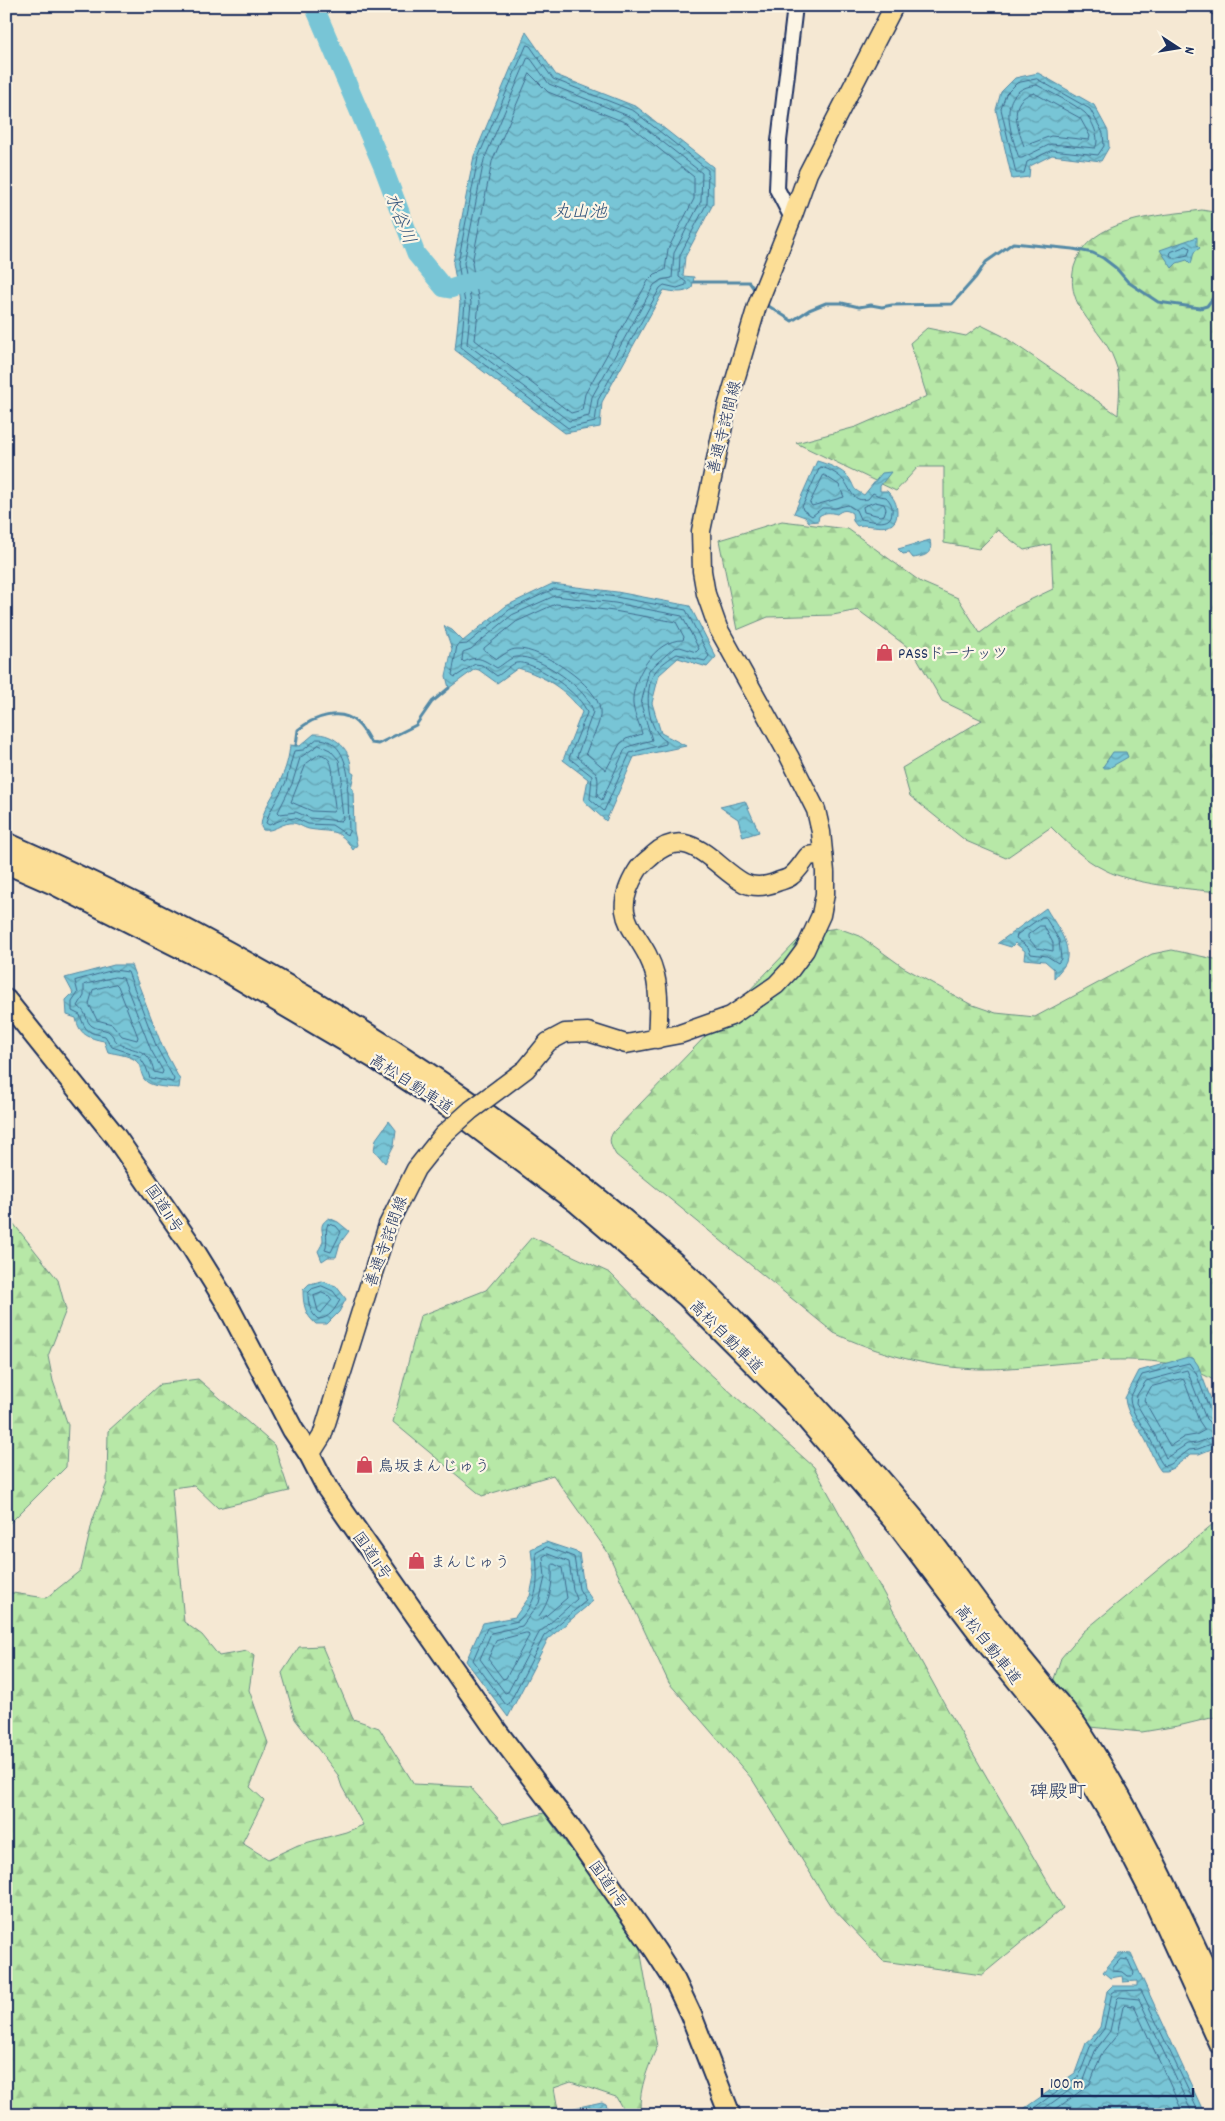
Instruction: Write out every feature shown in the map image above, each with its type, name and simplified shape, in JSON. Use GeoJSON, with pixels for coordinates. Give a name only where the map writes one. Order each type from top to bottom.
{"type":"FeatureCollection","features":[{"type":"Feature","properties":{"kind":"highway","name":"高松自動車道"},"geometry":{"type":"LineString","coordinates":[[6,843],[163,916],[283,982],[381,1042],[462,1097],[591,1192],[703,1288],[801,1390],[912,1517],[1002,1636],[1078,1727],[1128,1811],[1163,1877],[1219,1998]]}},
{"type":"Feature","properties":{"kind":"highway","name":"高松自動車道"},"geometry":{"type":"LineString","coordinates":[[6,864],[72,893],[221,968],[374,1058],[452,1109],[576,1202],[688,1297],[804,1416],[899,1527],[989,1646],[1066,1739],[1113,1819],[1148,1887],[1219,2043]]}},
{"type":"Feature","properties":{"kind":"highway","name":"国道11号"},"geometry":{"type":"LineString","coordinates":[[6,1000],[115,1136],[192,1247],[243,1333],[293,1430],[310,1454],[327,1488],[498,1733],[571,1829],[675,1981],[704,2045],[730,2115]]}},
{"type":"Feature","properties":{"kind":"main road","name":"善通寺詫間線"},"geometry":{"type":"LineString","coordinates":[[310,1454],[322,1436],[388,1225],[416,1169],[443,1134],[471,1110],[526,1069],[538,1057],[548,1042],[564,1033],[588,1032],[626,1044],[680,1034],[731,1016],[776,985],[786,974],[805,950],[821,915],[825,894],[822,832],[816,810],[806,787],[718,628],[706,594],[700,546],[708,494],[736,376],[756,306],[808,173],[894,6]]}},
{"type":"Feature","properties":{"kind":"main road"},"geometry":{"type":"LineString","coordinates":[[657,1039],[658,1004],[655,974],[647,954],[627,924],[625,902],[630,884],[639,868],[662,846],[678,843],[698,848],[745,883],[766,886],[791,876],[808,856],[823,854]]}},
{"type":"Feature","properties":{"kind":"street"},"geometry":{"type":"LineString","coordinates":[[792,218],[777,189],[779,141],[794,6]]}},
{"type":"Feature","properties":{"kind":"street"},"geometry":{"type":"LineString","coordinates":[[1216,6],[1219,9]]}},
{"type":"Feature","properties":{"kind":"green space"},"geometry":{"type":"Polygon","coordinates":[[[1202,210],[1219,213],[1219,892],[1160,885],[1116,875],[1097,866],[1083,856],[1051,827],[1006,858],[966,841],[910,796],[902,768],[982,720],[942,701],[913,651],[858,610],[833,615],[768,617],[737,630],[719,540],[782,521],[848,529],[921,582],[958,598],[980,633],[1015,607],[1053,589],[1051,544],[1024,550],[998,530],[979,549],[944,543],[944,467],[918,467],[896,491],[796,443],[856,427],[927,396],[910,343],[927,328],[966,336],[981,325],[1003,336],[1118,415],[1120,388],[1117,368],[1108,347],[1087,319],[1074,295],[1074,267],[1082,250],[1094,238],[1110,229],[1147,217],[1202,210]]]}},
{"type":"Feature","properties":{"kind":"green space"},"geometry":{"type":"Polygon","coordinates":[[[838,928],[860,936],[903,967],[970,1004],[996,1013],[1035,1017],[1152,954],[1172,950],[1219,960],[1219,1384],[1195,1371],[1166,1363],[1136,1360],[1103,1360],[1008,1368],[961,1368],[905,1359],[851,1341],[834,1333],[616,1155],[610,1140],[614,1131],[798,940],[817,931],[838,928]]]}},
{"type":"Feature","properties":{"kind":"green space"},"geometry":{"type":"Polygon","coordinates":[[[6,1214],[58,1280],[66,1310],[48,1356],[53,1381],[68,1425],[66,1467],[6,1527],[6,1214]]]}},
{"type":"Feature","properties":{"kind":"green space"},"geometry":{"type":"Polygon","coordinates":[[[532,1237],[610,1273],[696,1361],[814,1467],[949,1712],[1063,1908],[982,1975],[883,1961],[830,1905],[752,1779],[669,1683],[607,1551],[553,1475],[482,1496],[393,1422],[420,1316],[486,1290],[532,1237]]]}},
{"type":"Feature","properties":{"kind":"green space"},"geometry":{"type":"Polygon","coordinates":[[[198,1379],[274,1445],[289,1491],[218,1508],[194,1485],[172,1488],[184,1622],[202,1635],[219,1656],[247,1651],[254,1656],[249,1690],[268,1743],[250,1787],[264,1800],[242,1843],[268,1859],[298,1845],[346,1832],[363,1825],[342,1787],[338,1775],[295,1719],[282,1673],[299,1647],[322,1646],[353,1719],[379,1728],[414,1784],[470,1787],[503,1824],[544,1813],[639,1943],[657,2047],[642,2089],[641,2115],[626,2115],[616,2097],[571,2082],[554,2088],[559,2115],[6,2115],[6,1592],[46,1598],[81,1570],[93,1519],[107,1483],[108,1431],[160,1384],[198,1379]]]}},
{"type":"Feature","properties":{"kind":"green space"},"geometry":{"type":"Polygon","coordinates":[[[1219,1519],[1219,1716],[1142,1732],[1079,1726],[1053,1691],[1054,1679],[1061,1658],[1083,1632],[1219,1519]]]}},
{"type":"Feature","properties":{"kind":"water","name":"丸山池"},"geometry":{"type":"Polygon","coordinates":[[[526,32],[556,75],[637,107],[713,167],[713,204],[685,257],[683,276],[694,277],[692,288],[682,292],[664,290],[602,402],[600,427],[565,433],[455,350],[460,303],[453,263],[474,156],[526,32]]]}},
{"type":"Feature","properties":{"kind":"water"},"geometry":{"type":"Polygon","coordinates":[[[1038,73],[1094,105],[1108,131],[1109,147],[1101,161],[1052,155],[1030,166],[1029,177],[1012,179],[996,110],[1001,92],[1015,78],[1038,73]]]}},
{"type":"Feature","properties":{"kind":"water"},"geometry":{"type":"Polygon","coordinates":[[[1197,237],[1197,245],[1200,248],[1194,252],[1191,264],[1187,260],[1177,263],[1172,268],[1160,250],[1197,237]]]}},
{"type":"Feature","properties":{"kind":"water"},"geometry":{"type":"Polygon","coordinates":[[[817,461],[838,469],[849,478],[855,489],[864,495],[882,473],[891,472],[880,486],[880,491],[887,491],[895,501],[897,513],[892,524],[881,527],[857,526],[853,521],[852,513],[846,511],[837,514],[825,513],[819,516],[818,521],[809,522],[805,517],[794,513],[817,461]]]}},
{"type":"Feature","properties":{"kind":"water"},"geometry":{"type":"Polygon","coordinates":[[[930,540],[929,551],[922,556],[913,558],[909,553],[903,554],[898,549],[930,540]]]}},
{"type":"Feature","properties":{"kind":"water"},"geometry":{"type":"Polygon","coordinates":[[[552,584],[617,592],[690,606],[716,657],[707,667],[678,658],[659,675],[652,703],[661,733],[686,746],[634,757],[606,821],[584,801],[588,779],[563,760],[582,712],[562,690],[537,675],[518,668],[497,683],[475,669],[449,688],[446,676],[452,649],[444,626],[452,630],[463,641],[506,606],[552,584]]]}},
{"type":"Feature","properties":{"kind":"water"},"geometry":{"type":"Polygon","coordinates":[[[314,734],[322,734],[335,740],[346,750],[349,757],[351,772],[354,774],[351,788],[353,789],[354,831],[357,845],[353,850],[339,834],[334,832],[309,829],[293,823],[270,830],[263,830],[261,827],[263,815],[284,771],[290,745],[300,746],[314,734]]]}},
{"type":"Feature","properties":{"kind":"water"},"geometry":{"type":"Polygon","coordinates":[[[1113,752],[1126,752],[1128,757],[1109,768],[1102,768],[1113,752]]]}},
{"type":"Feature","properties":{"kind":"water"},"geometry":{"type":"Polygon","coordinates":[[[745,801],[759,832],[743,837],[738,819],[720,807],[745,801]]]}},
{"type":"Feature","properties":{"kind":"water"},"geometry":{"type":"Polygon","coordinates":[[[1046,908],[1067,948],[1066,962],[1054,978],[1054,969],[1045,961],[1024,959],[1025,951],[1015,943],[1011,947],[998,943],[1046,908]]]}},
{"type":"Feature","properties":{"kind":"water"},"geometry":{"type":"Polygon","coordinates":[[[114,965],[131,965],[162,1046],[180,1080],[179,1088],[154,1085],[145,1081],[135,1060],[108,1052],[104,1041],[82,1032],[76,1018],[67,1015],[66,1000],[73,993],[65,978],[114,965]]]}},
{"type":"Feature","properties":{"kind":"water"},"geometry":{"type":"Polygon","coordinates":[[[389,1121],[396,1130],[394,1145],[385,1163],[374,1150],[376,1139],[389,1121]]]}},
{"type":"Feature","properties":{"kind":"water"},"geometry":{"type":"Polygon","coordinates":[[[329,1218],[338,1222],[349,1231],[340,1243],[336,1257],[328,1257],[322,1261],[318,1251],[323,1241],[322,1225],[329,1218]]]}},
{"type":"Feature","properties":{"kind":"water"},"geometry":{"type":"Polygon","coordinates":[[[322,1281],[336,1286],[346,1299],[339,1312],[327,1324],[316,1324],[309,1317],[305,1309],[303,1290],[309,1284],[322,1281]]]}},
{"type":"Feature","properties":{"kind":"water"},"geometry":{"type":"Polygon","coordinates":[[[1188,1357],[1193,1358],[1198,1365],[1219,1421],[1219,1446],[1199,1454],[1191,1454],[1173,1468],[1161,1471],[1130,1415],[1125,1398],[1139,1371],[1188,1357]]]}},
{"type":"Feature","properties":{"kind":"water"},"geometry":{"type":"Polygon","coordinates":[[[546,1542],[579,1553],[584,1588],[593,1601],[548,1639],[508,1717],[466,1661],[483,1623],[515,1617],[530,1596],[534,1576],[531,1549],[546,1542]]]}},
{"type":"Feature","properties":{"kind":"water"},"geometry":{"type":"Polygon","coordinates":[[[1119,1953],[1131,1954],[1205,2115],[1015,2115],[1075,2073],[1086,2043],[1100,2027],[1107,1991],[1112,1986],[1137,1986],[1137,1981],[1123,1982],[1122,1976],[1110,1978],[1103,1972],[1119,1953]]]}},
{"type":"Feature","properties":{"kind":"water"},"geometry":{"type":"Polygon","coordinates":[[[602,2102],[606,2104],[610,2115],[573,2115],[574,2108],[602,2102]]]}},
{"type":"Feature","properties":{"kind":"waterway","name":"水谷川"},"geometry":{"type":"LineString","coordinates":[[314,6],[383,167],[416,254],[444,288],[450,289],[480,279]]}},
{"type":"Feature","properties":{"kind":"waterway"},"geometry":{"type":"LineString","coordinates":[[767,305],[792,321],[809,310],[826,303],[842,303],[859,307],[871,305],[882,307],[892,305],[952,304],[976,277],[986,262],[1013,243],[1093,253],[1116,268],[1128,282],[1158,302],[1200,308],[1207,306],[1219,290]]}},
{"type":"Feature","properties":{"kind":"waterway"},"geometry":{"type":"LineString","coordinates":[[694,282],[749,282],[754,289]]}},
{"type":"Feature","properties":{"kind":"waterway"},"geometry":{"type":"LineString","coordinates":[[296,745],[298,730],[304,725],[319,718],[335,715],[350,718],[361,727],[371,743],[378,744],[416,725],[432,702],[449,688]]}},
{"type":"Feature","properties":{"kind":"place","name":"PASSドーナッツ"},"geometry":{"type":"Point","coordinates":[884,652]}},
{"type":"Feature","properties":{"kind":"place","name":"鳥坂まんじゅう"},"geometry":{"type":"Point","coordinates":[364,1465]}},
{"type":"Feature","properties":{"kind":"place","name":"まんじゅう"},"geometry":{"type":"Point","coordinates":[416,1561]}},
{"type":"Feature","properties":{"kind":"district","name":"碑殿町"},"geometry":{"type":"Point","coordinates":[1058,1790]}}]}
